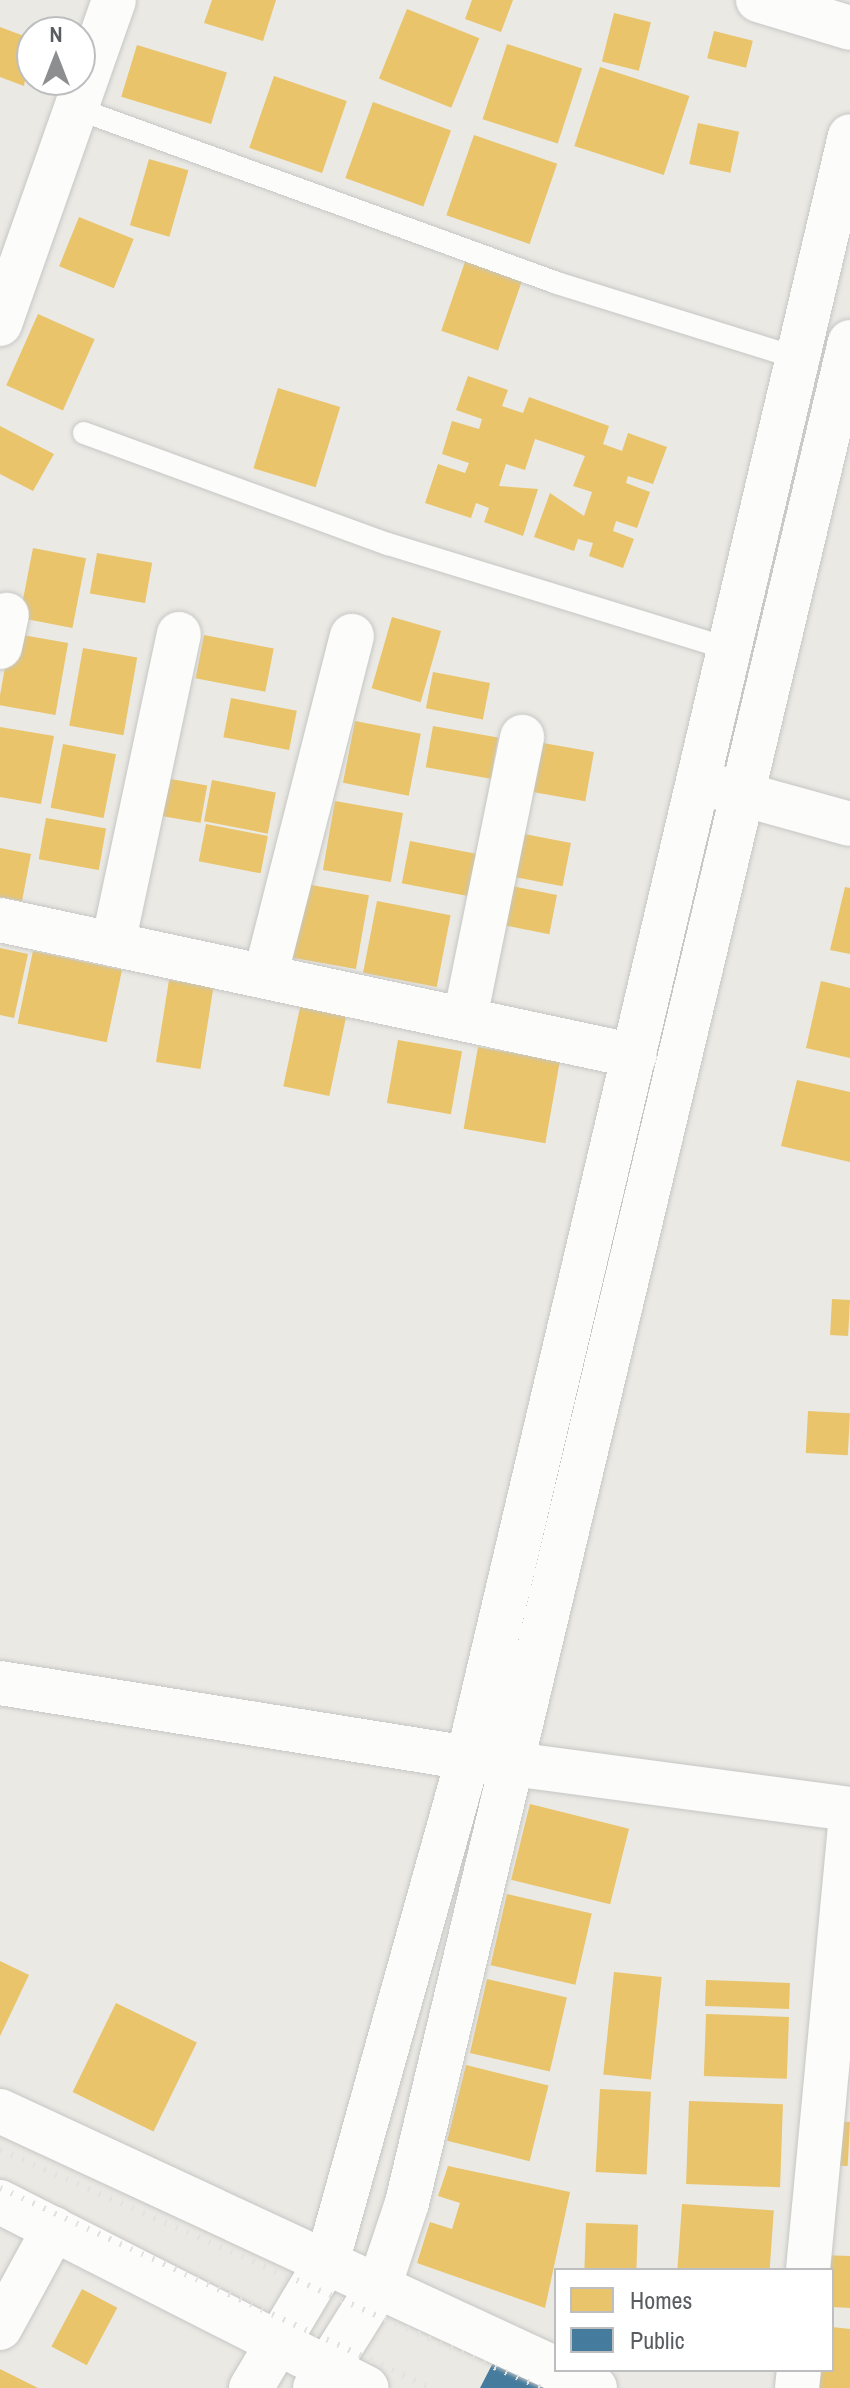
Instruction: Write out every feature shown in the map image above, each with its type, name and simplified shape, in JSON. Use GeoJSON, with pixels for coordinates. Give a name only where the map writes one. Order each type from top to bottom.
{"type":"FeatureCollection","features":[{"type":"Feature","properties":{"kind":"street"},"geometry":{"type":"LineString","coordinates":[[0,324],[114,0]]}},
{"type":"Feature","properties":{"kind":"street"},"geometry":{"type":"LineString","coordinates":[[758,0],[850,28]]}},
{"type":"Feature","properties":{"kind":"street"},"geometry":{"type":"LineString","coordinates":[[251,2388],[328,2259],[468,1758],[702,783],[850,136]]}},
{"type":"Feature","properties":{"kind":"street"},"geometry":{"type":"LineString","coordinates":[[320,2378],[380,2284],[407,2203],[850,342]]}},
{"type":"Feature","properties":{"kind":"street"},"geometry":{"type":"LineString","coordinates":[[113,944],[179,634]]}},
{"type":"Feature","properties":{"kind":"street"},"geometry":{"type":"LineString","coordinates":[[266,973],[352,636]]}},
{"type":"Feature","properties":{"kind":"street"},"geometry":{"type":"LineString","coordinates":[[465,1018],[522,737]]}},
{"type":"Feature","properties":{"kind":"street"},"geometry":{"type":"LineString","coordinates":[[702,783],[850,824]]}},
{"type":"Feature","properties":{"kind":"street"},"geometry":{"type":"LineString","coordinates":[[0,920],[266,973],[635,1056]]}},
{"type":"Feature","properties":{"kind":"street"},"geometry":{"type":"LineString","coordinates":[[0,1683],[468,1758],[850,1809]]}},
{"type":"Feature","properties":{"kind":"street"},"geometry":{"type":"LineString","coordinates":[[808,2268],[850,1826]]}},
{"type":"Feature","properties":{"kind":"street"},"geometry":{"type":"LineString","coordinates":[[0,2111],[328,2259],[554,2369]]}},
{"type":"Feature","properties":{"kind":"street"},"geometry":{"type":"LineString","coordinates":[[0,2202],[276,2345],[320,2378],[367,2388]]}},
{"type":"Feature","properties":{"kind":"street"},"geometry":{"type":"LineString","coordinates":[[0,2328],[54,2229]]}},
{"type":"Feature","properties":{"kind":"street"},"geometry":{"type":"LineString","coordinates":[[561,2372],[595,2388]]}},
{"type":"Feature","properties":{"kind":"lane"},"geometry":{"type":"LineString","coordinates":[[78,109],[557,283],[801,359]]}},
{"type":"Feature","properties":{"kind":"lane"},"geometry":{"type":"LineString","coordinates":[[84,433],[388,544],[733,650]]}},
{"type":"Feature","properties":{"kind":"building: Homes"},"geometry":{"type":"Polygon","coordinates":[[[212,0],[276,0],[263,41],[204,23],[212,0]]]}},
{"type":"Feature","properties":{"kind":"building: Homes"},"geometry":{"type":"Polygon","coordinates":[[[472,0],[513,0],[501,32],[465,19],[472,0]]]}},
{"type":"Feature","properties":{"kind":"building: Homes"},"geometry":{"type":"Polygon","coordinates":[[[407,9],[479,38],[451,108],[379,79],[407,9]]]}},
{"type":"Feature","properties":{"kind":"building: Homes"},"geometry":{"type":"Polygon","coordinates":[[[614,13],[651,22],[639,71],[602,62],[614,13]]]}},
{"type":"Feature","properties":{"kind":"building: Homes"},"geometry":{"type":"Polygon","coordinates":[[[0,27],[16,33],[16,83],[0,77],[0,27]]]}},
{"type":"Feature","properties":{"kind":"building: Homes"},"geometry":{"type":"Polygon","coordinates":[[[714,31],[753,41],[746,68],[707,58],[714,31]]]}},
{"type":"Feature","properties":{"kind":"building: Homes"},"geometry":{"type":"Polygon","coordinates":[[[507,44],[582,68],[558,144],[483,119],[507,44]]]}},
{"type":"Feature","properties":{"kind":"building: Homes"},"geometry":{"type":"Polygon","coordinates":[[[137,45],[227,72],[211,124],[121,97],[137,45]]]}},
{"type":"Feature","properties":{"kind":"building: Homes"},"geometry":{"type":"Polygon","coordinates":[[[600,67],[689,96],[664,175],[574,146],[600,67]]]}},
{"type":"Feature","properties":{"kind":"building: Homes"},"geometry":{"type":"Polygon","coordinates":[[[274,76],[347,101],[322,173],[249,148],[274,76]]]}},
{"type":"Feature","properties":{"kind":"building: Homes"},"geometry":{"type":"Polygon","coordinates":[[[373,102],[451,130],[423,207],[345,178],[373,102]]]}},
{"type":"Feature","properties":{"kind":"building: Homes"},"geometry":{"type":"Polygon","coordinates":[[[698,123],[739,132],[730,173],[689,164],[698,123]]]}},
{"type":"Feature","properties":{"kind":"building: Homes"},"geometry":{"type":"Polygon","coordinates":[[[474,135],[557,164],[530,244],[446,215],[474,135]]]}},
{"type":"Feature","properties":{"kind":"building: Homes"},"geometry":{"type":"Polygon","coordinates":[[[149,159],[188,170],[169,237],[130,225],[149,159]]]}},
{"type":"Feature","properties":{"kind":"building: Homes"},"geometry":{"type":"Polygon","coordinates":[[[79,217],[134,239],[114,288],[59,266],[79,217]]]}},
{"type":"Feature","properties":{"kind":"building: Homes"},"geometry":{"type":"Polygon","coordinates":[[[466,259],[523,279],[498,350],[441,331],[466,259]]]}},
{"type":"Feature","properties":{"kind":"building: Homes"},"geometry":{"type":"Polygon","coordinates":[[[38,314],[95,339],[63,410],[6,385],[38,314]]]}},
{"type":"Feature","properties":{"kind":"building: Homes"},"geometry":{"type":"Polygon","coordinates":[[[468,376],[508,390],[502,406],[523,413],[529,397],[609,426],[603,444],[622,451],[628,433],[667,447],[653,484],[628,476],[626,483],[650,492],[637,528],[616,521],[613,531],[634,539],[623,568],[589,556],[593,543],[578,539],[574,551],[534,537],[550,493],[584,516],[592,492],[573,486],[585,456],[535,439],[525,470],[506,464],[499,486],[538,489],[523,536],[484,522],[489,508],[476,503],[471,518],[425,503],[438,464],[465,473],[469,463],[442,454],[452,421],[479,429],[482,419],[456,410],[468,376]]]}},
{"type":"Feature","properties":{"kind":"building: Homes"},"geometry":{"type":"Polygon","coordinates":[[[278,388],[340,407],[316,487],[253,468],[278,388]]]}},
{"type":"Feature","properties":{"kind":"building: Homes"},"geometry":{"type":"Polygon","coordinates":[[[0,426],[54,454],[33,491],[0,474],[0,426]]]}},
{"type":"Feature","properties":{"kind":"building: Homes"},"geometry":{"type":"Polygon","coordinates":[[[33,548],[86,558],[72,628],[19,618],[33,548]]]}},
{"type":"Feature","properties":{"kind":"building: Homes"},"geometry":{"type":"Polygon","coordinates":[[[97,553],[152,563],[145,603],[90,593],[97,553]]]}},
{"type":"Feature","properties":{"kind":"building: Homes"},"geometry":{"type":"Polygon","coordinates":[[[392,617],[441,631],[421,702],[372,688],[392,617]]]}},
{"type":"Feature","properties":{"kind":"building: Homes"},"geometry":{"type":"Polygon","coordinates":[[[11,633],[68,643],[55,715],[0,705],[11,633]]]}},
{"type":"Feature","properties":{"kind":"building: Homes"},"geometry":{"type":"Polygon","coordinates":[[[204,635],[274,649],[265,692],[196,678],[204,635]]]}},
{"type":"Feature","properties":{"kind":"building: Homes"},"geometry":{"type":"Polygon","coordinates":[[[83,648],[137,658],[123,735],[69,726],[83,648]]]}},
{"type":"Feature","properties":{"kind":"building: Homes"},"geometry":{"type":"Polygon","coordinates":[[[433,672],[490,683],[483,719],[426,708],[433,672]]]}},
{"type":"Feature","properties":{"kind":"building: Homes"},"geometry":{"type":"Polygon","coordinates":[[[231,698],[297,711],[289,750],[223,737],[231,698]]]}},
{"type":"Feature","properties":{"kind":"building: Homes"},"geometry":{"type":"Polygon","coordinates":[[[355,721],[421,734],[409,796],[343,783],[355,721]]]}},
{"type":"Feature","properties":{"kind":"building: Homes"},"geometry":{"type":"Polygon","coordinates":[[[433,726],[498,737],[491,779],[426,767],[433,726]]]}},
{"type":"Feature","properties":{"kind":"building: Homes"},"geometry":{"type":"Polygon","coordinates":[[[0,727],[54,736],[41,804],[0,797],[0,727]]]}},
{"type":"Feature","properties":{"kind":"building: Homes"},"geometry":{"type":"Polygon","coordinates":[[[526,740],[594,752],[585,801],[517,789],[526,740]]]}},
{"type":"Feature","properties":{"kind":"building: Homes"},"geometry":{"type":"Polygon","coordinates":[[[63,744],[116,754],[104,818],[51,808],[63,744]]]}},
{"type":"Feature","properties":{"kind":"building: Homes"},"geometry":{"type":"Polygon","coordinates":[[[154,776],[207,785],[201,823],[147,813],[154,776]]]}},
{"type":"Feature","properties":{"kind":"building: Homes"},"geometry":{"type":"Polygon","coordinates":[[[212,780],[276,792],[268,834],[204,821],[212,780]]]}},
{"type":"Feature","properties":{"kind":"building: Homes"},"geometry":{"type":"Polygon","coordinates":[[[335,801],[403,813],[391,882],[323,870],[335,801]]]}},
{"type":"Feature","properties":{"kind":"building: Homes"},"geometry":{"type":"Polygon","coordinates":[[[46,818],[106,829],[99,870],[39,859],[46,818]]]}},
{"type":"Feature","properties":{"kind":"building: Homes"},"geometry":{"type":"Polygon","coordinates":[[[206,824],[268,836],[261,873],[199,861],[206,824]]]}},
{"type":"Feature","properties":{"kind":"building: Homes"},"geometry":{"type":"Polygon","coordinates":[[[514,832],[571,843],[563,886],[506,875],[514,832]]]}},
{"type":"Feature","properties":{"kind":"building: Homes"},"geometry":{"type":"Polygon","coordinates":[[[410,841],[480,855],[471,897],[402,883],[410,841]]]}},
{"type":"Feature","properties":{"kind":"building: Homes"},"geometry":{"type":"Polygon","coordinates":[[[0,848],[31,854],[22,901],[0,897],[0,848]]]}},
{"type":"Feature","properties":{"kind":"building: Homes"},"geometry":{"type":"Polygon","coordinates":[[[300,883],[369,895],[356,969],[287,957],[300,883]]]}},
{"type":"Feature","properties":{"kind":"building: Homes"},"geometry":{"type":"Polygon","coordinates":[[[501,884],[557,895],[549,934],[493,923],[501,884]]]}},
{"type":"Feature","properties":{"kind":"building: Homes"},"geometry":{"type":"Polygon","coordinates":[[[845,887],[850,888],[850,954],[830,950],[845,887]]]}},
{"type":"Feature","properties":{"kind":"building: Homes"},"geometry":{"type":"Polygon","coordinates":[[[377,901],[451,915],[437,987],[363,973],[377,901]]]}},
{"type":"Feature","properties":{"kind":"building: Homes"},"geometry":{"type":"Polygon","coordinates":[[[0,948],[28,954],[14,1018],[0,1015],[0,948]]]}},
{"type":"Feature","properties":{"kind":"building: Homes"},"geometry":{"type":"Polygon","coordinates":[[[33,951],[122,970],[107,1042],[18,1023],[33,951]]]}},
{"type":"Feature","properties":{"kind":"building: Homes"},"geometry":{"type":"Polygon","coordinates":[[[169,980],[213,987],[200,1069],[156,1062],[169,980]]]}},
{"type":"Feature","properties":{"kind":"building: Homes"},"geometry":{"type":"Polygon","coordinates":[[[821,981],[850,988],[850,1058],[806,1048],[821,981]]]}},
{"type":"Feature","properties":{"kind":"building: Homes"},"geometry":{"type":"Polygon","coordinates":[[[301,1003],[347,1013],[329,1096],[283,1086],[301,1003]]]}},
{"type":"Feature","properties":{"kind":"building: Homes"},"geometry":{"type":"Polygon","coordinates":[[[398,1040],[462,1051],[451,1114],[387,1103],[398,1040]]]}},
{"type":"Feature","properties":{"kind":"building: Homes"},"geometry":{"type":"Polygon","coordinates":[[[478,1047],[560,1061],[545,1143],[464,1129],[478,1047]]]}},
{"type":"Feature","properties":{"kind":"building: Homes"},"geometry":{"type":"Polygon","coordinates":[[[797,1080],[850,1092],[850,1162],[781,1146],[797,1080]]]}},
{"type":"Feature","properties":{"kind":"building: Homes"},"geometry":{"type":"Polygon","coordinates":[[[832,1299],[850,1300],[848,1336],[830,1335],[832,1299]]]}},
{"type":"Feature","properties":{"kind":"building: Homes"},"geometry":{"type":"Polygon","coordinates":[[[808,1411],[850,1413],[848,1455],[806,1453],[808,1411]]]}},
{"type":"Feature","properties":{"kind":"building: Homes"},"geometry":{"type":"Polygon","coordinates":[[[530,1804],[629,1829],[610,1904],[511,1880],[530,1804]]]}},
{"type":"Feature","properties":{"kind":"building: Homes"},"geometry":{"type":"Polygon","coordinates":[[[507,1894],[592,1914],[575,1985],[491,1965],[507,1894]]]}},
{"type":"Feature","properties":{"kind":"building: Homes"},"geometry":{"type":"Polygon","coordinates":[[[0,1961],[29,1975],[0,2036],[0,1961]]]}},
{"type":"Feature","properties":{"kind":"building: Homes"},"geometry":{"type":"Polygon","coordinates":[[[614,1972],[662,1977],[651,2079],[603,2074],[614,1972]]]}},
{"type":"Feature","properties":{"kind":"building: Homes"},"geometry":{"type":"Polygon","coordinates":[[[487,1979],[567,1997],[550,2071],[470,2053],[487,1979]]]}},
{"type":"Feature","properties":{"kind":"building: Homes"},"geometry":{"type":"Polygon","coordinates":[[[706,1980],[790,1983],[789,2009],[705,2006],[706,1980]]]}},
{"type":"Feature","properties":{"kind":"building: Homes"},"geometry":{"type":"Polygon","coordinates":[[[116,2003],[197,2042],[153,2131],[73,2092],[116,2003]]]}},
{"type":"Feature","properties":{"kind":"building: Homes"},"geometry":{"type":"Polygon","coordinates":[[[706,2014],[789,2017],[787,2079],[704,2076],[706,2014]]]}},
{"type":"Feature","properties":{"kind":"building: Homes"},"geometry":{"type":"Polygon","coordinates":[[[466,2065],[548,2086],[530,2161],[447,2141],[466,2065]]]}},
{"type":"Feature","properties":{"kind":"building: Homes"},"geometry":{"type":"Polygon","coordinates":[[[600,2089],[651,2092],[647,2175],[596,2172],[600,2089]]]}},
{"type":"Feature","properties":{"kind":"building: Homes"},"geometry":{"type":"Polygon","coordinates":[[[689,2101],[783,2104],[780,2187],[686,2184],[689,2101]]]}},
{"type":"Feature","properties":{"kind":"building: Homes"},"geometry":{"type":"Polygon","coordinates":[[[830,2121],[850,2122],[848,2166],[828,2165],[830,2121]]]}},
{"type":"Feature","properties":{"kind":"building: Homes"},"geometry":{"type":"Polygon","coordinates":[[[448,2166],[570,2192],[545,2308],[417,2263],[430,2222],[452,2229],[460,2203],[438,2196],[448,2166]]]}},
{"type":"Feature","properties":{"kind":"building: Homes"},"geometry":{"type":"Polygon","coordinates":[[[682,2204],[774,2210],[770,2268],[678,2268],[682,2204]]]}},
{"type":"Feature","properties":{"kind":"building: Homes"},"geometry":{"type":"Polygon","coordinates":[[[586,2223],[638,2225],[636,2268],[584,2268],[586,2223]]]}},
{"type":"Feature","properties":{"kind":"building: Homes"},"geometry":{"type":"Polygon","coordinates":[[[820,2255],[850,2256],[850,2308],[834,2307],[834,2268],[819,2268],[820,2255]]]}},
{"type":"Feature","properties":{"kind":"building: Homes"},"geometry":{"type":"Polygon","coordinates":[[[82,2289],[117,2308],[87,2365],[51,2346],[82,2289]]]}},
{"type":"Feature","properties":{"kind":"building: Homes"},"geometry":{"type":"Polygon","coordinates":[[[834,2327],[850,2329],[850,2388],[810,2388],[811,2372],[834,2372],[834,2327]]]}},
{"type":"Feature","properties":{"kind":"building: Homes"},"geometry":{"type":"Polygon","coordinates":[[[0,2369],[38,2388],[0,2388],[0,2369]]]}},
{"type":"Feature","properties":{"kind":"building: Public"},"geometry":{"type":"Polygon","coordinates":[[[497,2355],[564,2388],[480,2388],[497,2355]]]}},
{"type":"Feature","properties":{"kind":"railway"},"geometry":{"type":"LineString","coordinates":[[0,2150],[542,2388]]}},
{"type":"Feature","properties":{"kind":"railway"},"geometry":{"type":"LineString","coordinates":[[0,2188],[430,2388]]}}]}
